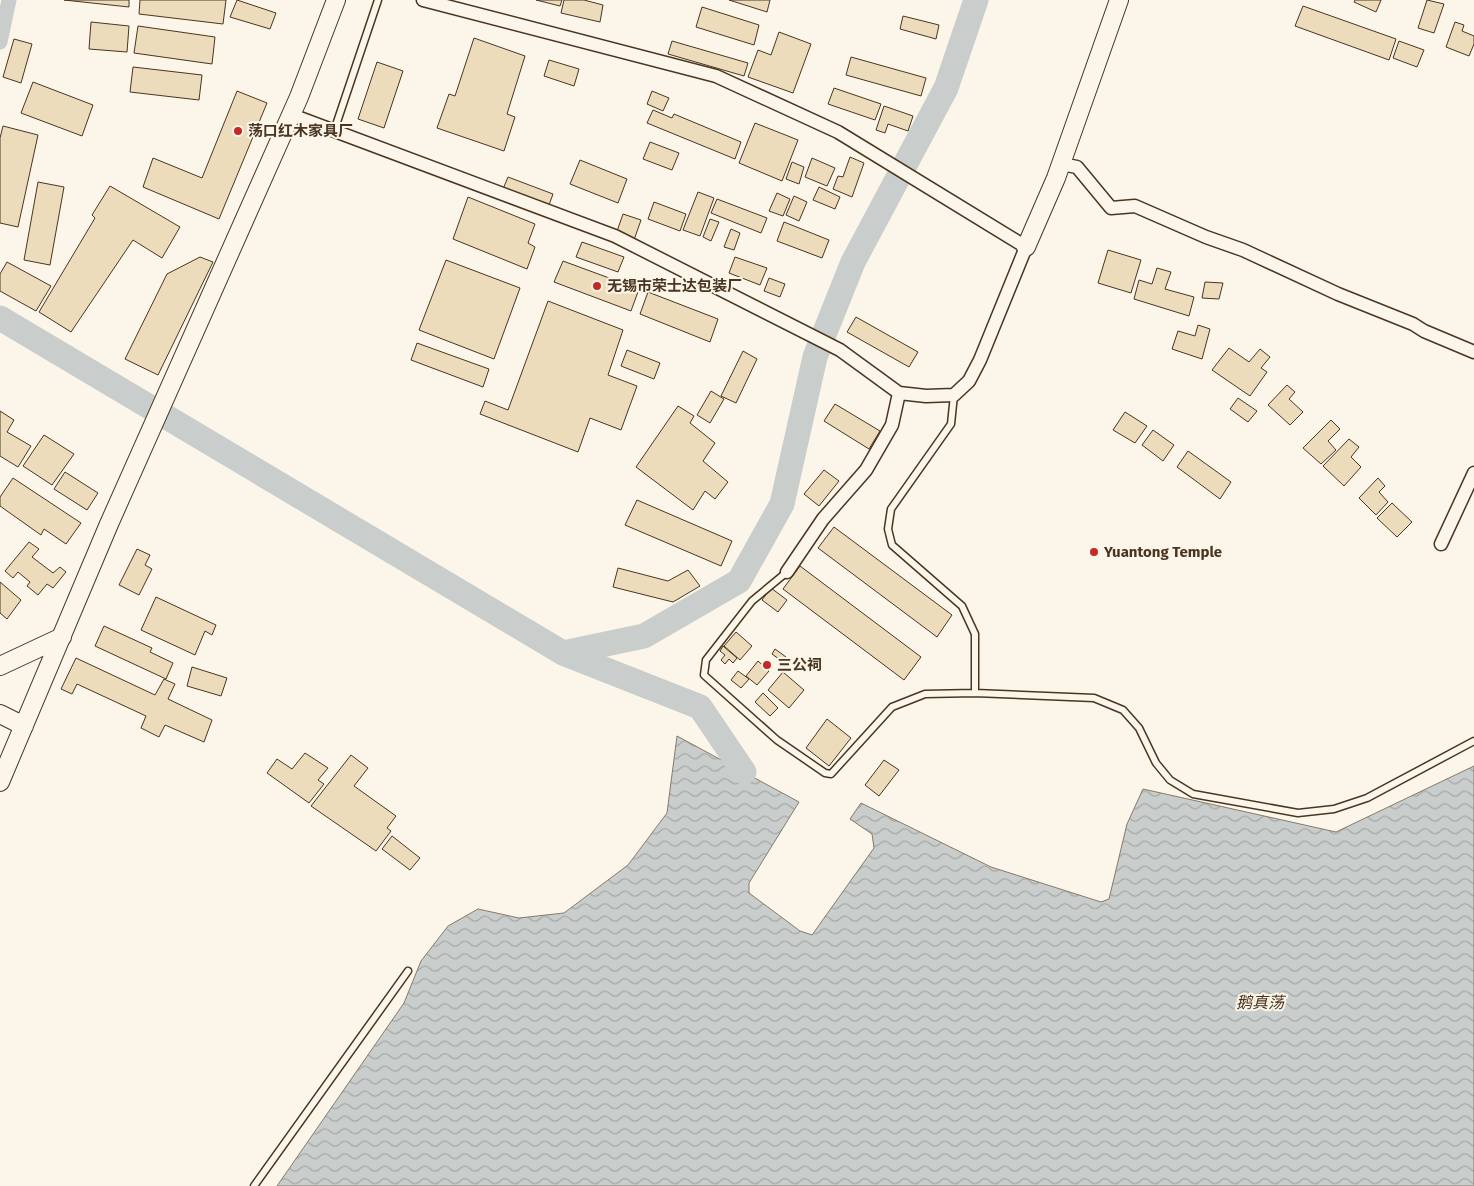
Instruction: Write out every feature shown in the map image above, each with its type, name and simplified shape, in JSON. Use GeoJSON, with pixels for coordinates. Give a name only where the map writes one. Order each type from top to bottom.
{"type":"FeatureCollection","features":[{"type":"Feature","properties":{"kind":"main road"},"geometry":{"type":"LineString","coordinates":[[0,782],[109,524],[292,115],[336,0]]}},
{"type":"Feature","properties":{"kind":"main road"},"geometry":{"type":"LineString","coordinates":[[1026,247],[1061,164],[1119,0]]}},
{"type":"Feature","properties":{"kind":"main road"},"geometry":{"type":"LineString","coordinates":[[0,666],[62,637]]}},
{"type":"Feature","properties":{"kind":"main road"},"geometry":{"type":"LineString","coordinates":[[0,714],[24,726]]}},
{"type":"Feature","properties":{"kind":"street"},"geometry":{"type":"LineString","coordinates":[[292,115],[615,236],[793,324],[840,350],[899,392],[926,396],[954,395],[969,381],[980,360],[1026,247],[838,132],[716,76],[423,0]]}},
{"type":"Feature","properties":{"kind":"street"},"geometry":{"type":"LineString","coordinates":[[1061,164],[1077,167],[1111,208],[1136,206],[1206,237],[1243,250],[1338,294],[1413,324],[1424,331],[1474,352]]}},
{"type":"Feature","properties":{"kind":"street"},"geometry":{"type":"LineString","coordinates":[[787,572],[823,519],[866,470],[892,425],[899,392]]}},
{"type":"Feature","properties":{"kind":"street"},"geometry":{"type":"LineString","coordinates":[[1441,544],[1474,472]]}},
{"type":"Feature","properties":{"kind":"lane"},"geometry":{"type":"LineString","coordinates":[[334,131],[378,0]]}},
{"type":"Feature","properties":{"kind":"lane"},"geometry":{"type":"LineString","coordinates":[[954,395],[951,424],[892,509],[888,529],[892,545],[962,606],[975,634],[974,693]]}},
{"type":"Feature","properties":{"kind":"lane"},"geometry":{"type":"LineString","coordinates":[[787,572],[752,601],[706,660],[704,675],[776,740],[825,773],[831,774],[892,707],[925,694],[974,693],[1094,698],[1123,710],[1139,728],[1156,763],[1170,780],[1193,794],[1298,813],[1334,808],[1367,798],[1474,741]]}},
{"type":"Feature","properties":{"kind":"lane"},"geometry":{"type":"LineString","coordinates":[[254,1186],[270,1167],[408,972]]}},
{"type":"Feature","properties":{"kind":"water","name":"鹅真荡"},"geometry":{"type":"Polygon","coordinates":[[[677,736],[799,802],[749,883],[749,893],[800,931],[812,935],[874,848],[872,834],[850,819],[861,803],[991,867],[1101,902],[1109,899],[1127,824],[1143,789],[1336,832],[1474,766],[1474,1186],[277,1186],[404,1003],[421,961],[448,926],[478,909],[519,918],[564,913],[628,865],[667,813],[677,736]]]}},
{"type":"Feature","properties":{"kind":"building"},"geometry":{"type":"Polygon","coordinates":[[[64,0],[129,0],[129,7],[64,0]]]}},
{"type":"Feature","properties":{"kind":"building"},"geometry":{"type":"Polygon","coordinates":[[[140,0],[226,0],[223,24],[139,14],[140,0]]]}},
{"type":"Feature","properties":{"kind":"building"},"geometry":{"type":"Polygon","coordinates":[[[237,0],[276,13],[270,29],[230,17],[237,0]]]}},
{"type":"Feature","properties":{"kind":"building"},"geometry":{"type":"Polygon","coordinates":[[[536,0],[562,0],[560,6],[536,0]]]}},
{"type":"Feature","properties":{"kind":"building"},"geometry":{"type":"Polygon","coordinates":[[[564,0],[584,0],[603,5],[600,22],[561,13],[564,0]]]}},
{"type":"Feature","properties":{"kind":"building"},"geometry":{"type":"Polygon","coordinates":[[[729,0],[770,0],[767,12],[729,0]]]}},
{"type":"Feature","properties":{"kind":"building"},"geometry":{"type":"Polygon","coordinates":[[[1355,0],[1381,0],[1376,12],[1354,2],[1355,0]]]}},
{"type":"Feature","properties":{"kind":"building"},"geometry":{"type":"Polygon","coordinates":[[[1427,0],[1444,4],[1434,33],[1418,28],[1427,0]]]}},
{"type":"Feature","properties":{"kind":"building"},"geometry":{"type":"Polygon","coordinates":[[[1303,6],[1396,39],[1389,60],[1295,26],[1303,6]]]}},
{"type":"Feature","properties":{"kind":"building"},"geometry":{"type":"Polygon","coordinates":[[[702,7],[759,25],[754,45],[696,27],[702,7]]]}},
{"type":"Feature","properties":{"kind":"building"},"geometry":{"type":"Polygon","coordinates":[[[903,16],[939,25],[936,39],[900,29],[903,16]]]}},
{"type":"Feature","properties":{"kind":"building"},"geometry":{"type":"Polygon","coordinates":[[[91,22],[129,26],[127,52],[89,49],[91,22]]]}},
{"type":"Feature","properties":{"kind":"building"},"geometry":{"type":"Polygon","coordinates":[[[1455,22],[1464,25],[1462,31],[1474,36],[1474,44],[1469,56],[1446,47],[1455,22]]]}},
{"type":"Feature","properties":{"kind":"building"},"geometry":{"type":"Polygon","coordinates":[[[138,26],[215,37],[212,64],[134,53],[138,26]]]}},
{"type":"Feature","properties":{"kind":"building"},"geometry":{"type":"Polygon","coordinates":[[[779,32],[811,44],[793,93],[748,77],[758,50],[771,55],[779,32]]]}},
{"type":"Feature","properties":{"kind":"building"},"geometry":{"type":"Polygon","coordinates":[[[474,38],[525,56],[507,114],[515,117],[504,151],[437,128],[449,94],[455,96],[474,38]]]}},
{"type":"Feature","properties":{"kind":"building"},"geometry":{"type":"Polygon","coordinates":[[[14,39],[32,44],[21,83],[3,77],[14,39]]]}},
{"type":"Feature","properties":{"kind":"building"},"geometry":{"type":"Polygon","coordinates":[[[672,41],[748,63],[744,76],[668,54],[672,41]]]}},
{"type":"Feature","properties":{"kind":"building"},"geometry":{"type":"Polygon","coordinates":[[[1399,41],[1424,50],[1417,67],[1393,58],[1399,41]]]}},
{"type":"Feature","properties":{"kind":"building"},"geometry":{"type":"Polygon","coordinates":[[[851,57],[926,78],[921,96],[846,75],[851,57]]]}},
{"type":"Feature","properties":{"kind":"building"},"geometry":{"type":"Polygon","coordinates":[[[549,60],[579,69],[574,86],[544,76],[549,60]]]}},
{"type":"Feature","properties":{"kind":"building"},"geometry":{"type":"Polygon","coordinates":[[[377,62],[403,71],[384,128],[358,119],[377,62]]]}},
{"type":"Feature","properties":{"kind":"building"},"geometry":{"type":"Polygon","coordinates":[[[133,67],[202,75],[199,100],[130,92],[133,67]]]}},
{"type":"Feature","properties":{"kind":"building"},"geometry":{"type":"Polygon","coordinates":[[[33,82],[93,105],[82,136],[21,113],[33,82]]]}},
{"type":"Feature","properties":{"kind":"building"},"geometry":{"type":"Polygon","coordinates":[[[834,88],[881,104],[875,120],[828,104],[834,88]]]}},
{"type":"Feature","properties":{"kind":"building","name":"荡口红木家具厂"},"geometry":{"type":"Polygon","coordinates":[[[237,91],[267,103],[219,219],[143,187],[153,158],[202,178],[237,91]]]}},
{"type":"Feature","properties":{"kind":"building"},"geometry":{"type":"Polygon","coordinates":[[[652,91],[669,98],[663,111],[647,104],[652,91]]]}},
{"type":"Feature","properties":{"kind":"building"},"geometry":{"type":"Polygon","coordinates":[[[884,106],[913,116],[908,131],[888,124],[885,133],[876,130],[884,106]]]}},
{"type":"Feature","properties":{"kind":"building"},"geometry":{"type":"Polygon","coordinates":[[[653,110],[672,118],[674,114],[741,142],[735,159],[647,123],[653,110]]]}},
{"type":"Feature","properties":{"kind":"building"},"geometry":{"type":"Polygon","coordinates":[[[755,123],[798,140],[782,181],[739,163],[755,123]]]}},
{"type":"Feature","properties":{"kind":"building"},"geometry":{"type":"Polygon","coordinates":[[[3,126],[38,135],[18,227],[0,223],[0,138],[3,126]]]}},
{"type":"Feature","properties":{"kind":"building"},"geometry":{"type":"Polygon","coordinates":[[[650,142],[679,153],[672,170],[643,159],[650,142]]]}},
{"type":"Feature","properties":{"kind":"building"},"geometry":{"type":"Polygon","coordinates":[[[850,157],[864,163],[852,197],[833,189],[838,176],[843,177],[850,157]]]}},
{"type":"Feature","properties":{"kind":"building"},"geometry":{"type":"Polygon","coordinates":[[[812,158],[835,168],[827,186],[805,177],[812,158]]]}},
{"type":"Feature","properties":{"kind":"building"},"geometry":{"type":"Polygon","coordinates":[[[580,160],[627,179],[618,203],[570,184],[580,160]]]}},
{"type":"Feature","properties":{"kind":"building"},"geometry":{"type":"Polygon","coordinates":[[[792,162],[804,167],[799,184],[786,179],[792,162]]]}},
{"type":"Feature","properties":{"kind":"building"},"geometry":{"type":"Polygon","coordinates":[[[508,177],[553,194],[549,205],[503,189],[508,177]]]}},
{"type":"Feature","properties":{"kind":"building"},"geometry":{"type":"Polygon","coordinates":[[[38,182],[64,187],[50,265],[24,260],[38,182]]]}},
{"type":"Feature","properties":{"kind":"building"},"geometry":{"type":"Polygon","coordinates":[[[110,186],[180,227],[162,258],[133,240],[71,332],[39,312],[95,218],[92,215],[110,186]]]}},
{"type":"Feature","properties":{"kind":"building"},"geometry":{"type":"Polygon","coordinates":[[[819,187],[840,197],[835,209],[813,200],[819,187]]]}},
{"type":"Feature","properties":{"kind":"building"},"geometry":{"type":"Polygon","coordinates":[[[698,192],[714,198],[700,236],[683,230],[698,192]]]}},
{"type":"Feature","properties":{"kind":"building"},"geometry":{"type":"Polygon","coordinates":[[[777,193],[790,199],[783,216],[769,211],[777,193]]]}},
{"type":"Feature","properties":{"kind":"building"},"geometry":{"type":"Polygon","coordinates":[[[794,196],[807,202],[799,221],[786,215],[794,196]]]}},
{"type":"Feature","properties":{"kind":"building"},"geometry":{"type":"Polygon","coordinates":[[[468,197],[535,224],[528,243],[535,247],[527,269],[453,239],[468,197]]]}},
{"type":"Feature","properties":{"kind":"building"},"geometry":{"type":"Polygon","coordinates":[[[717,199],[767,218],[761,233],[711,213],[717,199]]]}},
{"type":"Feature","properties":{"kind":"building"},"geometry":{"type":"Polygon","coordinates":[[[654,202],[686,214],[680,231],[648,219],[654,202]]]}},
{"type":"Feature","properties":{"kind":"building"},"geometry":{"type":"Polygon","coordinates":[[[623,214],[641,220],[634,240],[616,234],[623,214]]]}},
{"type":"Feature","properties":{"kind":"building"},"geometry":{"type":"Polygon","coordinates":[[[710,219],[719,222],[711,241],[703,237],[710,219]]]}},
{"type":"Feature","properties":{"kind":"building"},"geometry":{"type":"Polygon","coordinates":[[[784,222],[829,240],[822,258],[777,241],[784,222]]]}},
{"type":"Feature","properties":{"kind":"building"},"geometry":{"type":"Polygon","coordinates":[[[731,229],[740,233],[734,250],[724,247],[731,229]]]}},
{"type":"Feature","properties":{"kind":"building"},"geometry":{"type":"Polygon","coordinates":[[[582,242],[624,257],[618,272],[576,257],[582,242]]]}},
{"type":"Feature","properties":{"kind":"building"},"geometry":{"type":"Polygon","coordinates":[[[1108,250],[1141,260],[1131,293],[1098,283],[1108,250]]]}},
{"type":"Feature","properties":{"kind":"building"},"geometry":{"type":"Polygon","coordinates":[[[200,257],[213,262],[158,375],[125,359],[167,274],[200,257]]]}},
{"type":"Feature","properties":{"kind":"building"},"geometry":{"type":"Polygon","coordinates":[[[735,257],[767,268],[760,285],[729,273],[735,257]]]}},
{"type":"Feature","properties":{"kind":"building"},"geometry":{"type":"Polygon","coordinates":[[[446,260],[520,288],[494,359],[419,330],[446,260]]]}},
{"type":"Feature","properties":{"kind":"building","name":"无锡市荣士达包装厂"},"geometry":{"type":"Polygon","coordinates":[[[563,261],[639,289],[631,311],[554,282],[563,261]]]}},
{"type":"Feature","properties":{"kind":"building"},"geometry":{"type":"Polygon","coordinates":[[[7,262],[51,286],[36,311],[0,291],[0,274],[7,262]]]}},
{"type":"Feature","properties":{"kind":"building"},"geometry":{"type":"Polygon","coordinates":[[[1157,268],[1171,272],[1165,289],[1194,297],[1189,316],[1134,299],[1139,280],[1152,284],[1157,268]]]}},
{"type":"Feature","properties":{"kind":"building"},"geometry":{"type":"Polygon","coordinates":[[[769,278],[785,284],[780,297],[764,291],[769,278]]]}},
{"type":"Feature","properties":{"kind":"building"},"geometry":{"type":"Polygon","coordinates":[[[1205,282],[1223,283],[1219,299],[1202,298],[1205,282]]]}},
{"type":"Feature","properties":{"kind":"building"},"geometry":{"type":"Polygon","coordinates":[[[648,292],[718,319],[710,342],[640,314],[648,292]]]}},
{"type":"Feature","properties":{"kind":"building"},"geometry":{"type":"Polygon","coordinates":[[[548,301],[623,330],[608,375],[637,386],[621,430],[590,418],[578,452],[480,414],[485,401],[508,410],[548,301]]]}},
{"type":"Feature","properties":{"kind":"building"},"geometry":{"type":"Polygon","coordinates":[[[856,317],[918,352],[909,367],[847,332],[856,317]]]}},
{"type":"Feature","properties":{"kind":"building"},"geometry":{"type":"Polygon","coordinates":[[[1198,325],[1210,329],[1202,359],[1172,349],[1178,331],[1195,336],[1198,325]]]}},
{"type":"Feature","properties":{"kind":"building"},"geometry":{"type":"Polygon","coordinates":[[[417,343],[489,369],[483,387],[411,360],[417,343]]]}},
{"type":"Feature","properties":{"kind":"building"},"geometry":{"type":"Polygon","coordinates":[[[1229,348],[1249,362],[1260,349],[1270,357],[1261,368],[1267,372],[1250,396],[1212,370],[1229,348]]]}},
{"type":"Feature","properties":{"kind":"building"},"geometry":{"type":"Polygon","coordinates":[[[627,350],[660,363],[654,379],[621,366],[627,350]]]}},
{"type":"Feature","properties":{"kind":"building"},"geometry":{"type":"Polygon","coordinates":[[[743,351],[757,359],[736,403],[721,396],[743,351]]]}},
{"type":"Feature","properties":{"kind":"building"},"geometry":{"type":"Polygon","coordinates":[[[1287,385],[1295,392],[1289,399],[1303,412],[1290,425],[1268,405],[1287,385]]]}},
{"type":"Feature","properties":{"kind":"building"},"geometry":{"type":"Polygon","coordinates":[[[711,391],[724,399],[710,423],[697,415],[711,391]]]}},
{"type":"Feature","properties":{"kind":"building"},"geometry":{"type":"Polygon","coordinates":[[[1238,398],[1257,411],[1248,422],[1230,409],[1238,398]]]}},
{"type":"Feature","properties":{"kind":"building"},"geometry":{"type":"Polygon","coordinates":[[[835,404],[880,431],[869,449],[824,421],[835,404]]]}},
{"type":"Feature","properties":{"kind":"building"},"geometry":{"type":"Polygon","coordinates":[[[678,406],[694,416],[690,423],[715,443],[703,461],[728,482],[715,499],[705,491],[693,510],[636,467],[678,406]]]}},
{"type":"Feature","properties":{"kind":"building"},"geometry":{"type":"Polygon","coordinates":[[[0,411],[14,420],[7,432],[31,446],[18,467],[0,456],[0,411]]]}},
{"type":"Feature","properties":{"kind":"building"},"geometry":{"type":"Polygon","coordinates":[[[1125,412],[1147,426],[1135,443],[1113,430],[1125,412]]]}},
{"type":"Feature","properties":{"kind":"building"},"geometry":{"type":"Polygon","coordinates":[[[1331,420],[1340,429],[1328,441],[1336,450],[1321,464],[1303,448],[1331,420]]]}},
{"type":"Feature","properties":{"kind":"building"},"geometry":{"type":"Polygon","coordinates":[[[1153,430],[1174,445],[1163,461],[1142,445],[1153,430]]]}},
{"type":"Feature","properties":{"kind":"building"},"geometry":{"type":"Polygon","coordinates":[[[44,435],[74,454],[52,485],[23,466],[44,435]]]}},
{"type":"Feature","properties":{"kind":"building"},"geometry":{"type":"Polygon","coordinates":[[[1349,439],[1359,447],[1351,457],[1361,467],[1344,486],[1323,466],[1349,439]]]}},
{"type":"Feature","properties":{"kind":"building"},"geometry":{"type":"Polygon","coordinates":[[[1188,451],[1231,482],[1220,499],[1177,467],[1188,451]]]}},
{"type":"Feature","properties":{"kind":"building"},"geometry":{"type":"Polygon","coordinates":[[[824,470],[839,481],[819,506],[804,494],[824,470]]]}},
{"type":"Feature","properties":{"kind":"building"},"geometry":{"type":"Polygon","coordinates":[[[65,472],[98,493],[87,510],[54,489],[65,472]]]}},
{"type":"Feature","properties":{"kind":"building"},"geometry":{"type":"Polygon","coordinates":[[[13,478],[81,523],[66,544],[44,529],[41,535],[0,506],[0,497],[13,478]]]}},
{"type":"Feature","properties":{"kind":"building"},"geometry":{"type":"Polygon","coordinates":[[[1378,478],[1385,486],[1379,492],[1388,502],[1376,515],[1359,498],[1378,478]]]}},
{"type":"Feature","properties":{"kind":"building"},"geometry":{"type":"Polygon","coordinates":[[[637,500],[732,541],[721,566],[625,525],[637,500]]]}},
{"type":"Feature","properties":{"kind":"building"},"geometry":{"type":"Polygon","coordinates":[[[1392,503],[1412,522],[1397,537],[1377,518],[1392,503]]]}},
{"type":"Feature","properties":{"kind":"building"},"geometry":{"type":"Polygon","coordinates":[[[834,527],[952,615],[937,637],[818,548],[834,527]]]}},
{"type":"Feature","properties":{"kind":"building"},"geometry":{"type":"Polygon","coordinates":[[[29,542],[39,549],[32,557],[53,573],[60,567],[66,572],[53,588],[47,584],[38,595],[27,586],[30,582],[18,572],[13,578],[5,571],[29,542]]]}},
{"type":"Feature","properties":{"kind":"building"},"geometry":{"type":"Polygon","coordinates":[[[137,549],[150,555],[145,565],[152,569],[139,595],[119,585],[137,549]]]}},
{"type":"Feature","properties":{"kind":"building"},"geometry":{"type":"Polygon","coordinates":[[[800,566],[921,657],[904,680],[783,589],[800,566]]]}},
{"type":"Feature","properties":{"kind":"building"},"geometry":{"type":"Polygon","coordinates":[[[618,568],[668,581],[688,570],[700,586],[673,602],[613,587],[618,568]]]}},
{"type":"Feature","properties":{"kind":"building"},"geometry":{"type":"Polygon","coordinates":[[[0,582],[21,600],[7,619],[0,613],[0,582]]]}},
{"type":"Feature","properties":{"kind":"building"},"geometry":{"type":"Polygon","coordinates":[[[771,588],[787,600],[778,612],[762,600],[771,588]]]}},
{"type":"Feature","properties":{"kind":"building"},"geometry":{"type":"Polygon","coordinates":[[[156,597],[216,625],[212,635],[205,631],[195,655],[141,630],[156,597]]]}},
{"type":"Feature","properties":{"kind":"building"},"geometry":{"type":"Polygon","coordinates":[[[104,626],[152,648],[150,652],[173,663],[166,679],[95,646],[104,626]]]}},
{"type":"Feature","properties":{"kind":"building"},"geometry":{"type":"Polygon","coordinates":[[[736,632],[752,646],[740,660],[724,646],[736,632]]]}},
{"type":"Feature","properties":{"kind":"building"},"geometry":{"type":"Polygon","coordinates":[[[723,646],[737,658],[733,663],[729,659],[725,664],[721,660],[725,655],[720,651],[723,646]]]}},
{"type":"Feature","properties":{"kind":"building"},"geometry":{"type":"Polygon","coordinates":[[[775,649],[786,657],[783,662],[772,654],[775,649]]]}},
{"type":"Feature","properties":{"kind":"building"},"geometry":{"type":"Polygon","coordinates":[[[76,658],[155,695],[164,679],[175,684],[168,699],[212,720],[204,742],[165,725],[159,737],[141,728],[146,716],[77,684],[72,694],[61,689],[76,658]]]}},
{"type":"Feature","properties":{"kind":"building"},"geometry":{"type":"Polygon","coordinates":[[[758,661],[769,671],[757,685],[746,676],[758,661]]]}},
{"type":"Feature","properties":{"kind":"building"},"geometry":{"type":"Polygon","coordinates":[[[192,667],[227,678],[221,696],[187,686],[192,667]]]}},
{"type":"Feature","properties":{"kind":"building"},"geometry":{"type":"Polygon","coordinates":[[[738,671],[749,679],[741,688],[731,680],[738,671]]]}},
{"type":"Feature","properties":{"kind":"building"},"geometry":{"type":"Polygon","coordinates":[[[783,672],[804,690],[789,708],[768,690],[783,672]]]}},
{"type":"Feature","properties":{"kind":"building"},"geometry":{"type":"Polygon","coordinates":[[[763,693],[778,708],[770,716],[755,702],[763,693]]]}},
{"type":"Feature","properties":{"kind":"building"},"geometry":{"type":"Polygon","coordinates":[[[827,719],[851,738],[829,766],[806,748],[827,719]]]}},
{"type":"Feature","properties":{"kind":"building"},"geometry":{"type":"Polygon","coordinates":[[[305,753],[328,768],[318,780],[324,784],[309,803],[267,773],[277,759],[292,769],[305,753]]]}},
{"type":"Feature","properties":{"kind":"building"},"geometry":{"type":"Polygon","coordinates":[[[351,755],[368,768],[354,786],[396,816],[387,828],[391,831],[376,851],[311,806],[351,755]]]}},
{"type":"Feature","properties":{"kind":"building"},"geometry":{"type":"Polygon","coordinates":[[[884,760],[899,770],[879,796],[865,785],[884,760]]]}},
{"type":"Feature","properties":{"kind":"building"},"geometry":{"type":"Polygon","coordinates":[[[392,836],[420,858],[410,870],[382,849],[392,836]]]}},
{"type":"Feature","properties":{"kind":"waterway"},"geometry":{"type":"LineString","coordinates":[[0,42],[9,0]]}},
{"type":"Feature","properties":{"kind":"waterway"},"geometry":{"type":"LineString","coordinates":[[563,653],[644,636],[739,581],[782,504],[815,357],[853,262],[946,88],[976,0]]}},
{"type":"Feature","properties":{"kind":"waterway"},"geometry":{"type":"LineString","coordinates":[[0,318],[563,653],[700,707],[744,772]]}},
{"type":"Feature","properties":{"kind":"place","name":"荡口红木家具厂"},"geometry":{"type":"Point","coordinates":[238,131]}},
{"type":"Feature","properties":{"kind":"place","name":"无锡市荣士达包装厂"},"geometry":{"type":"Point","coordinates":[597,286]}},
{"type":"Feature","properties":{"kind":"place","name":"Yuantong Temple"},"geometry":{"type":"Point","coordinates":[1094,552]}},
{"type":"Feature","properties":{"kind":"place","name":"三公祠"},"geometry":{"type":"Point","coordinates":[767,665]}}]}
